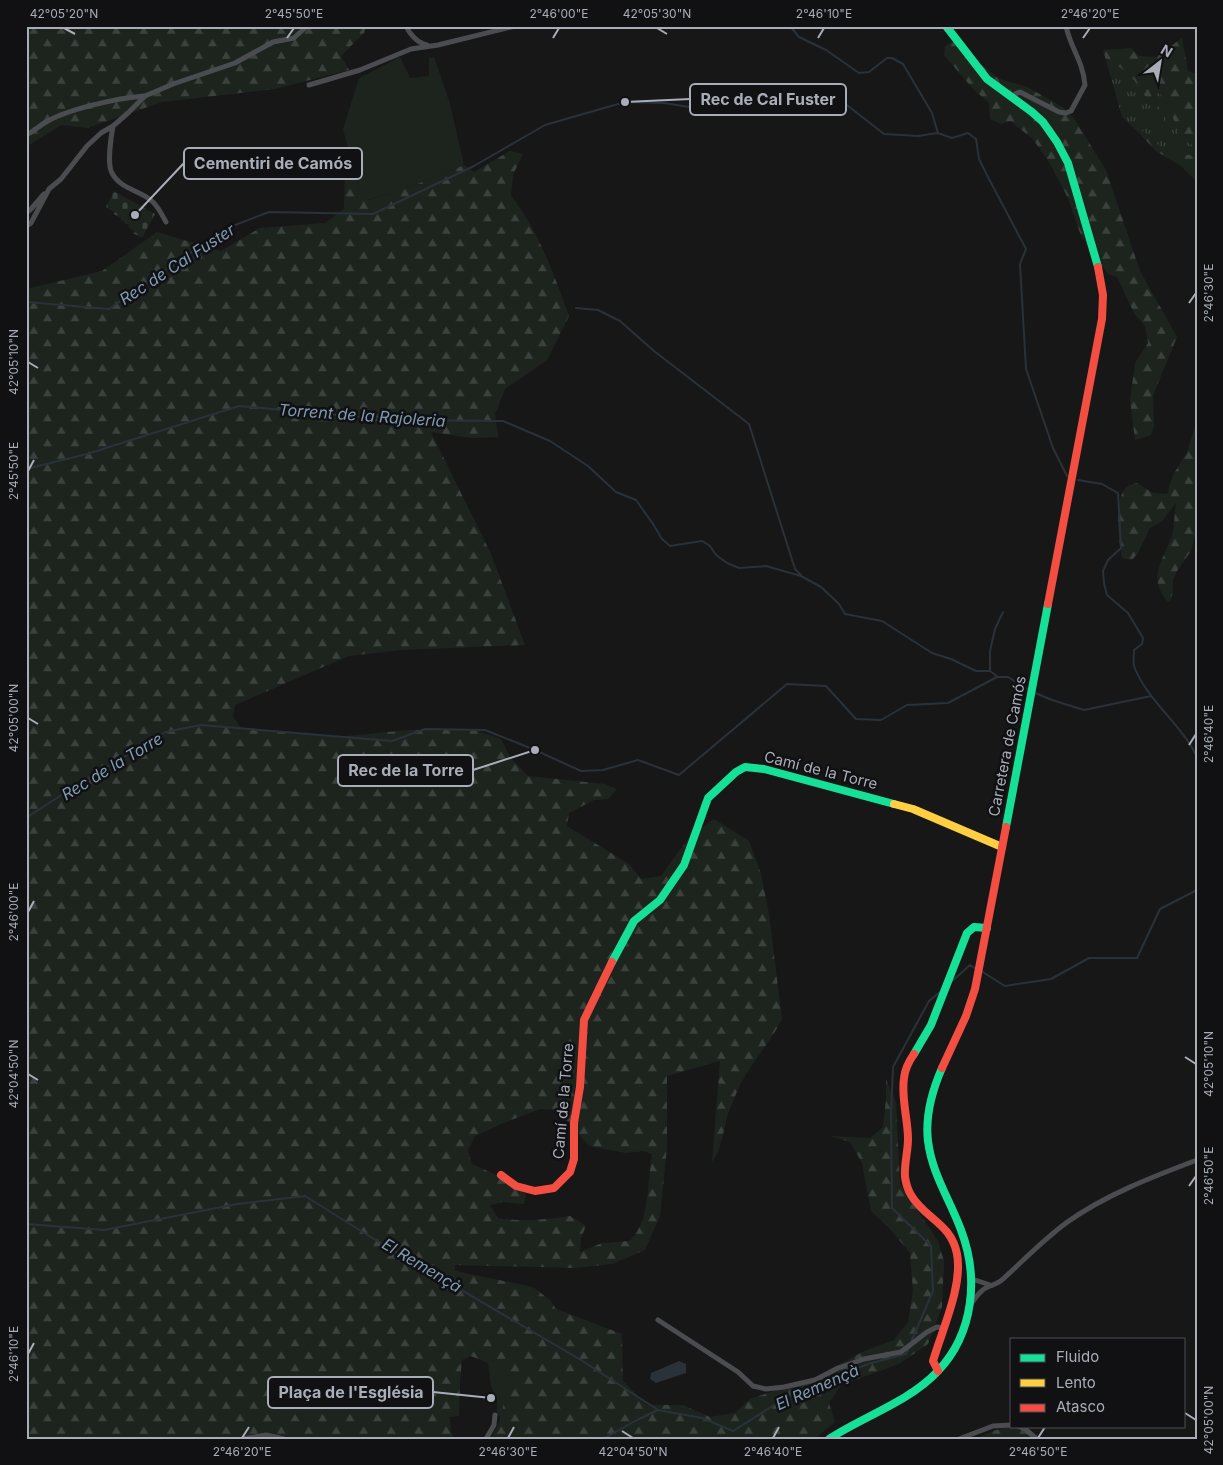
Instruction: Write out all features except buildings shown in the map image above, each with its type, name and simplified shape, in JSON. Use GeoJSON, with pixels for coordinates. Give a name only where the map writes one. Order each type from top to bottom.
{"type":"FeatureCollection","features":[{"type":"Feature","properties":{"kind":"street"},"geometry":{"type":"LineString","coordinates":[[26,135],[45,122],[67,112],[145,96],[173,84],[235,63],[273,42],[294,38],[307,26]]}},
{"type":"Feature","properties":{"kind":"street"},"geometry":{"type":"LineString","coordinates":[[406,26],[419,42],[430,46]]}},
{"type":"Feature","properties":{"kind":"street"},"geometry":{"type":"LineString","coordinates":[[309,84],[360,70],[411,49],[515,26]]}},
{"type":"Feature","properties":{"kind":"street","name":"Carretera de Camós"},"geometry":{"type":"LineString","coordinates":[[828,1439],[847,1426],[908,1395],[922,1385],[948,1359],[965,1327],[970,1305],[972,1282],[969,1255],[962,1233],[932,1165],[927,1128],[928,1111],[933,1086],[966,1016],[977,980],[1100,334],[1103,295],[1100,274],[1068,163],[1057,142],[1042,122],[1025,106],[987,79],[946,26]]}},
{"type":"Feature","properties":{"kind":"street"},"geometry":{"type":"LineString","coordinates":[[1012,98],[1020,92],[1059,112],[1066,113],[1071,111],[1085,85],[1080,60],[1066,26]]}},
{"type":"Feature","properties":{"kind":"street"},"geometry":{"type":"LineString","coordinates":[[26,213],[61,179],[87,146],[101,133],[113,126],[145,96]]}},
{"type":"Feature","properties":{"kind":"street"},"geometry":{"type":"LineString","coordinates":[[113,126],[111,172],[121,184],[152,201],[160,210],[166,222]]}},
{"type":"Feature","properties":{"kind":"street"},"geometry":{"type":"LineString","coordinates":[[26,226],[31,223],[50,189]]}},
{"type":"Feature","properties":{"kind":"street","name":"Camí de la Torre"},"geometry":{"type":"LineString","coordinates":[[501,1175],[516,1186],[535,1191],[554,1188],[570,1172],[574,1159],[574,1123],[580,1087],[584,1020],[601,982],[634,921],[660,900],[684,865],[708,798],[745,766],[764,769],[913,809],[1002,847]]}},
{"type":"Feature","properties":{"kind":"street"},"geometry":{"type":"LineString","coordinates":[[938,1370],[933,1361],[956,1282],[957,1248],[950,1232],[920,1207],[908,1191],[905,1182],[908,1139],[902,1095],[905,1071],[928,1031],[967,933],[974,927],[987,928]]}},
{"type":"Feature","properties":{"kind":"street"},"geometry":{"type":"LineString","coordinates":[[970,1305],[983,1290],[1000,1281],[1028,1254],[1067,1223],[1095,1204],[1165,1172],[1197,1160]]}},
{"type":"Feature","properties":{"kind":"street"},"geometry":{"type":"LineString","coordinates":[[972,1282],[990,1286]]}},
{"type":"Feature","properties":{"kind":"street"},"geometry":{"type":"LineString","coordinates":[[972,1282],[983,1290]]}},
{"type":"Feature","properties":{"kind":"street"},"geometry":{"type":"LineString","coordinates":[[658,1320],[738,1372],[753,1386],[766,1389],[815,1380],[838,1368],[864,1359],[901,1352],[927,1332],[937,1327],[944,1328]]}},
{"type":"Feature","properties":{"kind":"street"},"geometry":{"type":"LineString","coordinates":[[936,1349],[939,1356],[948,1359]]}},
{"type":"Feature","properties":{"kind":"street"},"geometry":{"type":"LineString","coordinates":[[486,1439],[494,1425],[495,1415]]}},
{"type":"Feature","properties":{"kind":"street"},"geometry":{"type":"LineString","coordinates":[[959,1439],[994,1426],[1010,1425]]}},
{"type":"Feature","properties":{"kind":"street"},"geometry":{"type":"LineString","coordinates":[[1022,1428],[1036,1436],[1037,1439]]}},
{"type":"Feature","properties":{"kind":"street"},"geometry":{"type":"LineString","coordinates":[[242,1439],[266,1435],[284,1439]]}},
{"type":"Feature","properties":{"kind":"green space"},"geometry":{"type":"Polygon","coordinates":[[[26,26],[366,26],[364,33],[341,56],[349,70],[275,89],[162,102],[87,128],[61,125],[26,147],[26,26]]]}},
{"type":"Feature","properties":{"kind":"green space"},"geometry":{"type":"Polygon","coordinates":[[[960,37],[979,63],[1000,79],[1027,87],[1063,107],[1075,120],[1106,170],[1140,271],[1177,337],[1153,395],[1154,426],[1151,435],[1135,440],[1130,400],[1135,363],[1148,343],[1145,326],[1134,313],[1117,277],[1108,274],[1081,236],[1068,198],[1049,162],[1032,138],[1010,121],[1001,124],[990,119],[989,103],[973,89],[944,55],[945,46],[960,37]]]}},
{"type":"Feature","properties":{"kind":"green space"},"geometry":{"type":"Polygon","coordinates":[[[1182,38],[1188,71],[1197,74],[1197,182],[1181,166],[1156,151],[1138,132],[1143,131],[1162,148],[1193,156],[1194,146],[1180,137],[1170,110],[1160,93],[1153,94],[1167,132],[1155,117],[1138,85],[1127,73],[1114,63],[1106,60],[1103,50],[1131,48],[1139,56],[1156,57],[1182,38]]]}},
{"type":"Feature","properties":{"kind":"green space"},"geometry":{"type":"Polygon","coordinates":[[[400,57],[410,78],[429,76],[429,58],[434,57],[450,104],[464,165],[399,191],[367,200],[360,191],[343,129],[359,78],[400,57]]]}},
{"type":"Feature","properties":{"kind":"green space"},"geometry":{"type":"Polygon","coordinates":[[[1106,60],[1114,63],[1130,75],[1139,85],[1149,103],[1163,117],[1153,94],[1160,92],[1170,110],[1180,137],[1194,146],[1193,157],[1162,148],[1143,131],[1138,132],[1122,117],[1106,60]]]}},
{"type":"Feature","properties":{"kind":"green space"},"geometry":{"type":"Polygon","coordinates":[[[510,151],[523,154],[513,175],[511,196],[538,239],[569,316],[547,360],[505,389],[495,414],[498,437],[471,438],[431,432],[491,554],[525,645],[401,650],[349,656],[235,705],[233,717],[242,729],[337,737],[408,730],[475,730],[501,739],[510,757],[528,776],[605,784],[617,789],[608,799],[594,800],[569,813],[567,826],[629,864],[641,879],[661,876],[690,836],[714,819],[749,841],[761,874],[769,914],[782,1019],[740,1085],[728,1114],[718,1151],[712,1162],[720,1061],[667,1076],[667,1147],[660,1216],[645,1250],[612,1264],[575,1268],[455,1265],[455,1271],[533,1287],[551,1301],[556,1309],[622,1334],[623,1381],[647,1405],[683,1405],[710,1417],[735,1413],[750,1399],[821,1375],[862,1352],[894,1340],[908,1322],[913,1291],[910,1253],[890,1229],[871,1211],[862,1163],[850,1142],[830,1136],[870,1138],[883,1127],[886,1080],[896,1102],[900,1184],[938,1241],[944,1261],[942,1307],[928,1344],[899,1364],[841,1385],[829,1403],[835,1422],[814,1439],[490,1439],[499,1423],[509,1376],[493,1360],[488,1363],[471,1356],[462,1360],[459,1416],[450,1417],[451,1432],[455,1439],[26,1439],[26,289],[102,271],[157,232],[221,251],[260,228],[325,223],[344,209],[345,175],[355,176],[360,191],[368,200],[399,191],[464,165],[474,172],[510,151]],[[540,1109],[475,1136],[468,1150],[472,1164],[499,1176],[526,1194],[524,1204],[503,1202],[490,1205],[498,1218],[534,1220],[570,1216],[586,1226],[581,1238],[580,1252],[602,1243],[630,1241],[642,1222],[648,1193],[652,1154],[643,1151],[626,1153],[589,1146],[558,1110],[540,1109]]]}},
{"type":"Feature","properties":{"kind":"green space"},"geometry":{"type":"Polygon","coordinates":[[[114,191],[155,214],[142,238],[133,233],[134,231],[128,227],[129,225],[106,207],[114,191]]]}},
{"type":"Feature","properties":{"kind":"green space"},"geometry":{"type":"Polygon","coordinates":[[[1197,421],[1197,527],[1191,551],[1173,580],[1172,598],[1168,602],[1158,585],[1157,577],[1172,534],[1176,503],[1162,521],[1150,528],[1138,553],[1132,560],[1122,558],[1118,521],[1119,502],[1126,488],[1137,483],[1153,493],[1167,494],[1173,475],[1187,452],[1197,421]]]}},
{"type":"Feature","properties":{"kind":"green space"},"geometry":{"type":"Polygon","coordinates":[[[492,1360],[504,1368],[509,1376],[501,1416],[497,1415],[497,1400],[491,1386],[488,1363],[492,1360]]]}},
{"type":"Feature","properties":{"kind":"green space"},"geometry":{"type":"Polygon","coordinates":[[[1010,1427],[1022,1428],[1035,1439],[974,1439],[996,1430],[1010,1427]]]}},
{"type":"Feature","properties":{"kind":"shaded area"},"geometry":{"type":"Polygon","coordinates":[[[679,1361],[686,1364],[686,1373],[656,1383],[650,1379],[651,1373],[679,1361]]]}},
{"type":"Feature","properties":{"kind":"waterway"},"geometry":{"type":"LineString","coordinates":[[790,26],[799,37],[826,50],[859,73],[869,72],[887,58],[892,58],[903,64],[932,113],[938,133]]}},
{"type":"Feature","properties":{"kind":"waterway","name":"Rec de Cal Fuster"},"geometry":{"type":"LineString","coordinates":[[26,302],[109,309],[225,229],[269,212],[373,214],[474,166],[545,125],[625,102],[664,103],[734,114],[807,98],[829,105],[843,102],[884,134],[918,136],[938,133],[952,138],[968,133],[976,139],[979,159],[1026,249],[1020,264],[1026,369],[1053,448],[1067,476]]}},
{"type":"Feature","properties":{"kind":"waterway"},"geometry":{"type":"LineString","coordinates":[[576,308],[598,310],[620,321],[654,351],[749,424],[795,569],[801,575]]}},
{"type":"Feature","properties":{"kind":"waterway","name":"Torrent de la Rajoleria"},"geometry":{"type":"LineString","coordinates":[[26,469],[87,454],[239,406],[393,420],[503,421],[550,441],[588,466],[616,492],[636,500],[662,539],[670,546],[702,541],[710,546],[716,555],[727,563],[739,568],[766,566],[801,576],[821,587],[839,604],[845,614],[882,621],[932,653],[951,659],[976,671],[990,671],[998,677],[1008,677],[1029,690]]}},
{"type":"Feature","properties":{"kind":"waterway","name":"Rec de Cal Fuster"},"geometry":{"type":"LineString","coordinates":[[1078,480],[1102,484],[1118,493],[1121,548],[1108,560],[1103,571],[1107,595],[1128,613],[1143,638],[1142,644],[1134,650],[1134,666],[1140,679],[1155,701],[1182,733],[1197,757]]}},
{"type":"Feature","properties":{"kind":"waterway"},"geometry":{"type":"LineString","coordinates":[[990,671],[990,651],[995,629],[1003,612]]}},
{"type":"Feature","properties":{"kind":"waterway","name":"Rec de la Torre"},"geometry":{"type":"LineString","coordinates":[[26,818],[165,732],[201,725],[392,741],[425,729],[485,730],[581,771],[603,770],[638,760],[679,775],[787,684],[826,686],[856,719],[881,720],[907,705],[948,703],[997,677]]}},
{"type":"Feature","properties":{"kind":"waterway","name":"Torrent de la Rajoleria"},"geometry":{"type":"LineString","coordinates":[[1033,692],[1084,710],[1151,696]]}},
{"type":"Feature","properties":{"kind":"waterway","name":"El Remençà"},"geometry":{"type":"LineString","coordinates":[[981,971],[1005,986],[1051,979],[1089,958],[1137,958],[1160,909],[1197,890]]}},
{"type":"Feature","properties":{"kind":"waterway","name":"El Remençà"},"geometry":{"type":"LineString","coordinates":[[949,984],[970,965],[976,969]]}},
{"type":"Feature","properties":{"kind":"waterway","name":"El Remençà"},"geometry":{"type":"LineString","coordinates":[[911,1342],[933,1291],[931,1246],[892,1208],[891,1115],[893,1067],[929,1001],[940,992]]}},
{"type":"Feature","properties":{"kind":"waterway","name":"El Remençà"},"geometry":{"type":"LineString","coordinates":[[26,1224],[104,1230],[237,1204],[305,1196],[374,1239],[581,1360],[658,1410],[702,1418],[733,1431],[787,1397],[868,1364],[906,1354],[909,1348]]}},
{"type":"Feature","properties":{"kind":"waterway"},"geometry":{"type":"LineString","coordinates":[[603,1439],[658,1410]]}},
{"type":"Feature","properties":{"kind":"traffic: fast"},"geometry":{"type":"LineString","coordinates":[[946,26],[987,79],[1032,112],[1043,122],[1057,142],[1068,163],[1098,267]]}},
{"type":"Feature","properties":{"kind":"traffic: fast"},"geometry":{"type":"LineString","coordinates":[[1006,827],[1048,604]]}},
{"type":"Feature","properties":{"kind":"traffic: fast"},"geometry":{"type":"LineString","coordinates":[[612,962],[634,921],[660,900],[684,865],[708,798],[736,772],[745,767],[764,769],[894,804]]}},
{"type":"Feature","properties":{"kind":"traffic: fast"},"geometry":{"type":"LineString","coordinates":[[914,1054],[931,1025],[967,933],[974,927],[987,928]]}},
{"type":"Feature","properties":{"kind":"traffic: fast"},"geometry":{"type":"LineString","coordinates":[[829,1439],[900,1400],[926,1382],[950,1356],[966,1322],[970,1304],[971,1285],[967,1248],[957,1219],[933,1165],[927,1132],[930,1104],[942,1068]]}},
{"type":"Feature","properties":{"kind":"traffic: slow"},"geometry":{"type":"LineString","coordinates":[[894,804],[913,809],[1002,847]]}},
{"type":"Feature","properties":{"kind":"traffic: jam"},"geometry":{"type":"LineString","coordinates":[[1048,604],[1102,319],[1103,295],[1098,267]]}},
{"type":"Feature","properties":{"kind":"traffic: jam"},"geometry":{"type":"LineString","coordinates":[[942,1068],[966,1016],[975,989],[1006,827]]}},
{"type":"Feature","properties":{"kind":"traffic: jam"},"geometry":{"type":"LineString","coordinates":[[501,1175],[516,1186],[535,1191],[554,1188],[570,1172],[574,1159],[574,1123],[580,1087],[584,1020],[612,962]]}},
{"type":"Feature","properties":{"kind":"traffic: jam"},"geometry":{"type":"LineString","coordinates":[[914,1054],[906,1068],[903,1086],[908,1139],[905,1180],[911,1195],[917,1203],[949,1235],[957,1254],[958,1267],[951,1308],[933,1361],[938,1371]]}},
{"type":"Feature","properties":{"kind":"place","name":"Rec de Cal Fuster"},"geometry":{"type":"Point","coordinates":[625,102]}},
{"type":"Feature","properties":{"kind":"place","name":"Cementiri de Camós"},"geometry":{"type":"Point","coordinates":[135,215]}},
{"type":"Feature","properties":{"kind":"place","name":"Rec de la Torre"},"geometry":{"type":"Point","coordinates":[535,750]}},
{"type":"Feature","properties":{"kind":"place","name":"Plaça de l'Església"},"geometry":{"type":"Point","coordinates":[491,1398]}}]}
